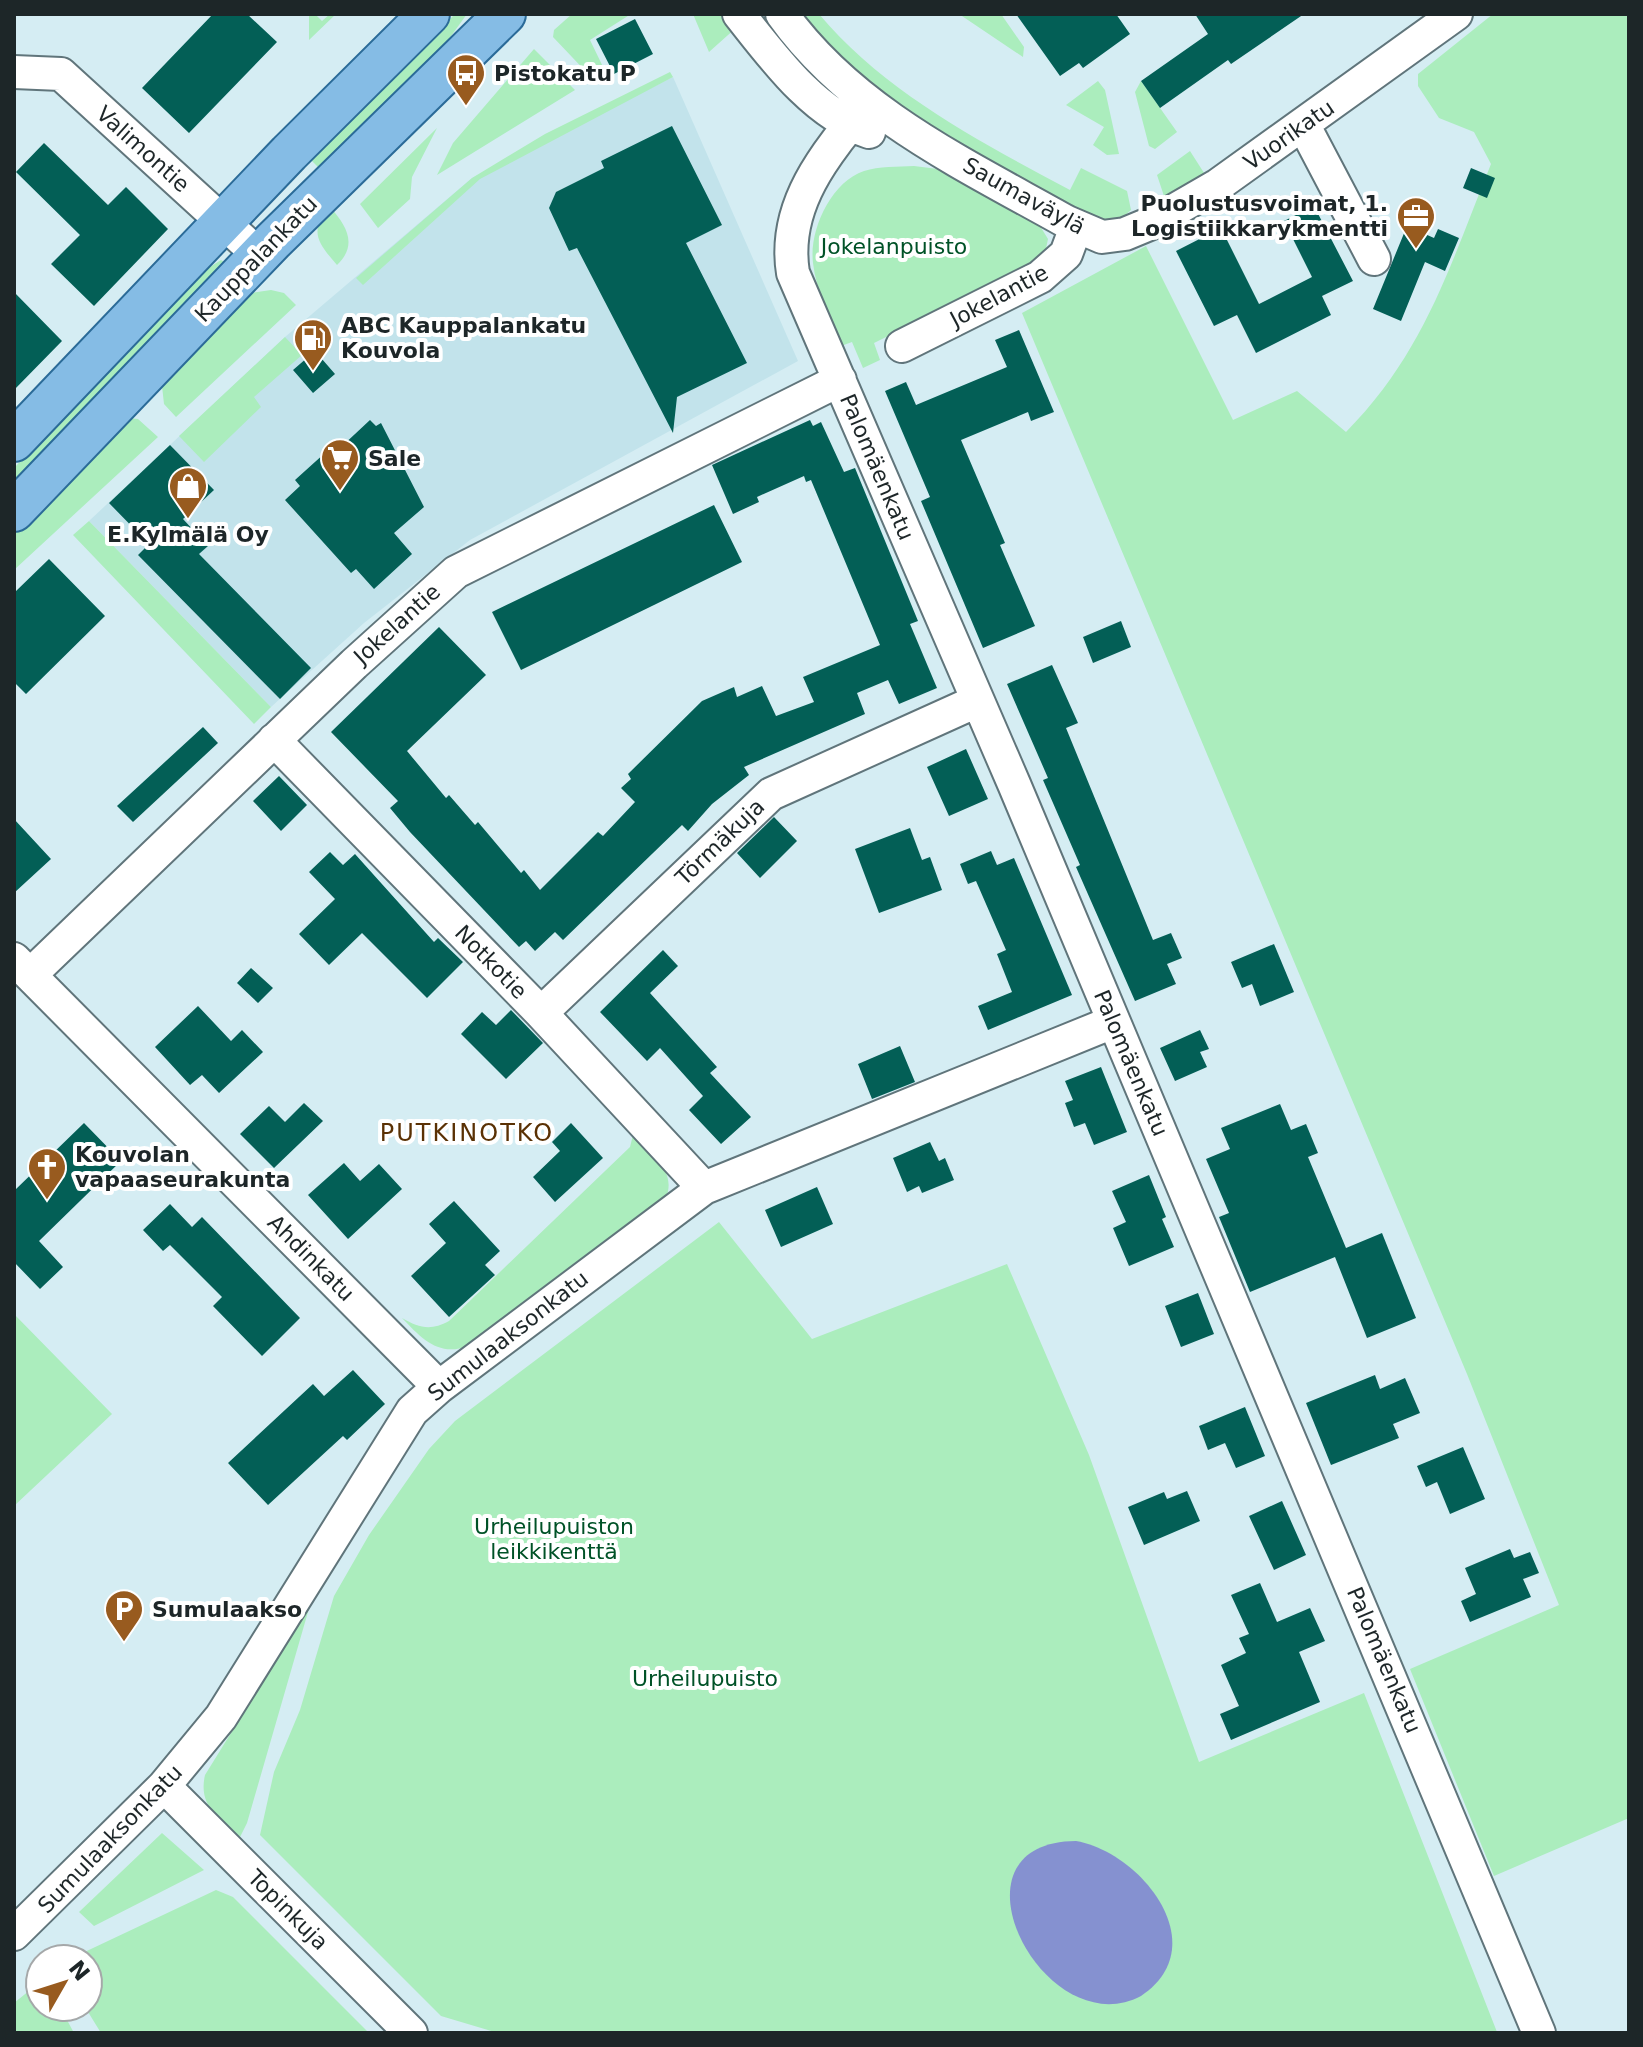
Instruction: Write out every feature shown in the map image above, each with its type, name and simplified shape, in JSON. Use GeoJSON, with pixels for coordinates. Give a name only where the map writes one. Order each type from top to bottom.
{"type":"FeatureCollection","features":[{"type":"Feature","properties":{"kind":"main road"},"geometry":{"type":"LineString","coordinates":[[14,441],[223,222],[429,14]]}},
{"type":"Feature","properties":{"kind":"main road","name":"Kauppalankatu"},"geometry":{"type":"LineString","coordinates":[[14,511],[259,255],[505,14]]}},
{"type":"Feature","properties":{"kind":"street","name":"Saumaväylä"},"geometry":{"type":"LineString","coordinates":[[739,14],[797,82],[859,114],[938,148],[1076,227],[1093,235],[1111,237]]}},
{"type":"Feature","properties":{"kind":"street","name":"Saumaväylä"},"geometry":{"type":"LineString","coordinates":[[782,14],[828,69],[859,114]]}},
{"type":"Feature","properties":{"kind":"street","name":"Vuorikatu"},"geometry":{"type":"LineString","coordinates":[[1111,237],[1136,230],[1175,210],[1304,126],[1456,14]]}},
{"type":"Feature","properties":{"kind":"street","name":"Valimontie"},"geometry":{"type":"LineString","coordinates":[[14,72],[61,74],[259,255]]}},
{"type":"Feature","properties":{"kind":"street","name":"Palomäenkatu"},"geometry":{"type":"LineString","coordinates":[[859,114],[815,171],[802,197],[789,248],[803,301],[840,380],[977,701],[1539,2033]]}},
{"type":"Feature","properties":{"kind":"street"},"geometry":{"type":"LineString","coordinates":[[1304,126],[1374,259]]}},
{"type":"Feature","properties":{"kind":"street","name":"Jokelantie"},"geometry":{"type":"LineString","coordinates":[[902,346],[1040,277],[1066,254],[1076,227]]}},
{"type":"Feature","properties":{"kind":"street","name":"Jokelantie"},"geometry":{"type":"LineString","coordinates":[[22,967],[274,740],[429,593],[456,572],[840,380]]}},
{"type":"Feature","properties":{"kind":"street","name":"Törmäkuja"},"geometry":{"type":"LineString","coordinates":[[541,1013],[771,794],[977,701]]}},
{"type":"Feature","properties":{"kind":"street","name":"Notkotie"},"geometry":{"type":"LineString","coordinates":[[274,740],[541,1013],[704,1188]]}},
{"type":"Feature","properties":{"kind":"street","name":"Ahdinkatu"},"geometry":{"type":"LineString","coordinates":[[22,967],[439,1387]]}},
{"type":"Feature","properties":{"kind":"street","name":"Sumulaaksonkatu"},"geometry":{"type":"LineString","coordinates":[[14,1934],[164,1786],[221,1717],[412,1411],[439,1387],[704,1188],[1113,1022]]}},
{"type":"Feature","properties":{"kind":"street","name":"Topinkuja"},"geometry":{"type":"LineString","coordinates":[[164,1786],[411,2033]]}},
{"type":"Feature","properties":{"kind":"shaded area"},"geometry":{"type":"Polygon","coordinates":[[[673,77],[798,361],[470,540],[364,623],[271,707],[89,521],[285,337],[472,178],[673,77]]]}},
{"type":"Feature","properties":{"kind":"green space"},"geometry":{"type":"Polygon","coordinates":[[[309,14],[315,14],[322,21],[330,14],[336,14],[309,40],[309,14]]]}},
{"type":"Feature","properties":{"kind":"green space"},"geometry":{"type":"Polygon","coordinates":[[[455,14],[467,14],[446,43],[322,171],[310,159],[455,14]]]}},
{"type":"Feature","properties":{"kind":"green space"},"geometry":{"type":"Polygon","coordinates":[[[572,14],[631,14],[590,40],[605,71],[591,77],[553,37],[554,30],[572,14]]]}},
{"type":"Feature","properties":{"kind":"green space"},"geometry":{"type":"Polygon","coordinates":[[[693,14],[726,14],[737,27],[709,52],[693,14]]]}},
{"type":"Feature","properties":{"kind":"green space"},"geometry":{"type":"Polygon","coordinates":[[[801,14],[819,14],[873,68],[969,134],[1070,190],[1081,168],[1127,191],[1131,210],[1116,223],[1093,220],[922,125],[845,65],[801,14]]]}},
{"type":"Feature","properties":{"kind":"green space"},"geometry":{"type":"Polygon","coordinates":[[[959,14],[1001,14],[1024,47],[1023,57],[959,14]]]}},
{"type":"Feature","properties":{"kind":"green space"},"geometry":{"type":"Polygon","coordinates":[[[1493,14],[1629,14],[1629,1818],[1494,1876],[1410,1669],[1559,1605],[1467,1374],[1022,313],[1146,246],[1233,420],[1297,391],[1346,432],[1373,402],[1416,339],[1448,272],[1491,164],[1474,132],[1439,118],[1418,86],[1418,74],[1493,14]]]}},
{"type":"Feature","properties":{"kind":"green space"},"geometry":{"type":"Polygon","coordinates":[[[534,49],[575,90],[437,175],[453,143],[534,49]]]}},
{"type":"Feature","properties":{"kind":"green space"},"geometry":{"type":"Polygon","coordinates":[[[670,72],[673,77],[480,179],[363,285],[356,278],[472,178],[545,134],[670,72]]]}},
{"type":"Feature","properties":{"kind":"green space"},"geometry":{"type":"Polygon","coordinates":[[[1098,81],[1105,90],[1119,154],[1107,155],[1093,145],[1104,127],[1066,105],[1098,81]]]}},
{"type":"Feature","properties":{"kind":"green space"},"geometry":{"type":"Polygon","coordinates":[[[1141,81],[1177,132],[1155,149],[1149,146],[1135,92],[1141,81]]]}},
{"type":"Feature","properties":{"kind":"green space"},"geometry":{"type":"Polygon","coordinates":[[[437,128],[412,177],[410,199],[378,228],[360,204],[437,128]]]}},
{"type":"Feature","properties":{"kind":"green space"},"geometry":{"type":"Polygon","coordinates":[[[1190,151],[1206,176],[1165,199],[1157,175],[1190,151]]]}},
{"type":"Feature","properties":{"kind":"green space","name":"Jokelanpuisto"},"geometry":{"type":"Polygon","coordinates":[[[914,166],[938,169],[1040,226],[1048,239],[1045,253],[1034,264],[874,343],[880,360],[863,368],[852,342],[841,346],[824,305],[813,263],[815,236],[832,196],[852,177],[876,168],[914,166]]]}},
{"type":"Feature","properties":{"kind":"green space"},"geometry":{"type":"Polygon","coordinates":[[[330,207],[348,236],[347,250],[337,265],[318,237],[319,223],[330,207]]]}},
{"type":"Feature","properties":{"kind":"green space"},"geometry":{"type":"Polygon","coordinates":[[[221,260],[224,262],[219,272],[14,487],[14,468],[202,272],[221,260]]]}},
{"type":"Feature","properties":{"kind":"green space"},"geometry":{"type":"Polygon","coordinates":[[[271,290],[284,293],[296,305],[176,417],[164,404],[162,386],[238,302],[251,293],[271,290]]]}},
{"type":"Feature","properties":{"kind":"green space"},"geometry":{"type":"Polygon","coordinates":[[[285,337],[302,355],[254,397],[261,407],[204,462],[179,436],[285,337]]]}},
{"type":"Feature","properties":{"kind":"green space"},"geometry":{"type":"Polygon","coordinates":[[[128,418],[138,419],[158,437],[14,570],[14,534],[128,418]]]}},
{"type":"Feature","properties":{"kind":"green space"},"geometry":{"type":"Polygon","coordinates":[[[89,521],[271,707],[254,724],[73,535],[89,521]]]}},
{"type":"Feature","properties":{"kind":"green space"},"geometry":{"type":"Polygon","coordinates":[[[633,1135],[665,1171],[668,1179],[666,1198],[468,1346],[440,1348],[424,1339],[402,1318],[425,1327],[449,1321],[630,1147],[633,1135]]]}},
{"type":"Feature","properties":{"kind":"green space","name":"Urheilupuisto"},"geometry":{"type":"Polygon","coordinates":[[[719,1222],[812,1339],[1007,1264],[1089,1455],[1199,1762],[1364,1693],[1497,2032],[498,2033],[441,2016],[260,1835],[274,1772],[300,1710],[334,1596],[369,1535],[429,1449],[455,1421],[719,1222]]]}},
{"type":"Feature","properties":{"kind":"green space"},"geometry":{"type":"Polygon","coordinates":[[[14,1314],[112,1414],[14,1506],[14,1314]]]}},
{"type":"Feature","properties":{"kind":"green space"},"geometry":{"type":"Polygon","coordinates":[[[310,1605],[247,1823],[240,1837],[217,1817],[207,1803],[204,1795],[205,1775],[310,1605]]]}},
{"type":"Feature","properties":{"kind":"green space"},"geometry":{"type":"Polygon","coordinates":[[[162,1833],[204,1870],[94,1926],[79,1912],[162,1833]]]}},
{"type":"Feature","properties":{"kind":"green space"},"geometry":{"type":"Polygon","coordinates":[[[216,1890],[233,1897],[369,2033],[101,2033],[95,2023],[104,2023],[104,1943],[216,1890]]]}},
{"type":"Feature","properties":{"kind":"green space"},"geometry":{"type":"Polygon","coordinates":[[[24,1995],[24,2023],[69,2023],[74,2033],[14,2033],[14,2003],[24,1995]]]}},
{"type":"Feature","properties":{"kind":"water"},"geometry":{"type":"Polygon","coordinates":[[[1076,1841],[1101,1849],[1124,1863],[1145,1882],[1161,1904],[1171,1928],[1172,1952],[1162,1975],[1141,1996],[1105,2004],[1071,1993],[1041,1970],[1020,1938],[1010,1904],[1014,1873],[1035,1850],[1076,1841]]]}},
{"type":"Feature","properties":{"kind":"building"},"geometry":{"type":"Polygon","coordinates":[[[213,14],[247,14],[277,42],[189,133],[142,88],[213,14]]]}},
{"type":"Feature","properties":{"kind":"building"},"geometry":{"type":"Polygon","coordinates":[[[1016,14],[1116,14],[1130,34],[1083,68],[1079,63],[1060,76],[1016,14]]]}},
{"type":"Feature","properties":{"kind":"building"},"geometry":{"type":"Polygon","coordinates":[[[1195,14],[1304,14],[1231,64],[1228,60],[1160,108],[1141,81],[1208,34],[1195,14]]]}},
{"type":"Feature","properties":{"kind":"building"},"geometry":{"type":"Polygon","coordinates":[[[635,19],[653,54],[614,74],[596,39],[635,19]]]}},
{"type":"Feature","properties":{"kind":"building"},"geometry":{"type":"Polygon","coordinates":[[[672,126],[722,225],[686,243],[747,363],[677,397],[673,433],[577,248],[569,251],[549,208],[556,192],[604,168],[601,161],[672,126]]]}},
{"type":"Feature","properties":{"kind":"building"},"geometry":{"type":"Polygon","coordinates":[[[44,143],[108,205],[126,187],[168,229],[94,306],[51,264],[80,235],[16,172],[44,143]]]}},
{"type":"Feature","properties":{"kind":"building"},"geometry":{"type":"Polygon","coordinates":[[[1471,168],[1495,178],[1487,198],[1463,188],[1471,168]]]}},
{"type":"Feature","properties":{"kind":"building"},"geometry":{"type":"Polygon","coordinates":[[[1314,206],[1353,281],[1322,296],[1331,315],[1256,353],[1237,315],[1214,326],[1176,251],[1221,228],[1259,304],[1312,277],[1284,221],[1314,206]]]}},
{"type":"Feature","properties":{"kind":"building"},"geometry":{"type":"Polygon","coordinates":[[[1407,226],[1434,238],[1438,229],[1459,238],[1445,271],[1425,262],[1401,321],[1373,309],[1407,226]]]}},
{"type":"Feature","properties":{"kind":"building"},"geometry":{"type":"Polygon","coordinates":[[[14,292],[62,341],[14,390],[14,292]]]}},
{"type":"Feature","properties":{"kind":"building"},"geometry":{"type":"Polygon","coordinates":[[[1019,330],[1054,412],[1031,421],[1028,412],[961,440],[1005,543],[1000,545],[1035,626],[983,648],[921,501],[930,497],[885,391],[906,382],[916,405],[1007,367],[995,340],[1019,330]]]}},
{"type":"Feature","properties":{"kind":"building"},"geometry":{"type":"Polygon","coordinates":[[[315,351],[335,374],[313,393],[293,370],[315,351]]]}},
{"type":"Feature","properties":{"kind":"building"},"geometry":{"type":"Polygon","coordinates":[[[370,420],[376,426],[381,423],[424,507],[394,533],[412,554],[374,589],[356,569],[351,573],[285,500],[300,486],[295,480],[336,443],[340,448],[370,420]]]}},
{"type":"Feature","properties":{"kind":"building"},"geometry":{"type":"Polygon","coordinates":[[[810,420],[813,426],[821,422],[844,472],[855,468],[918,621],[910,624],[937,688],[899,704],[888,680],[857,693],[865,714],[744,767],[749,775],[712,804],[688,831],[682,825],[563,940],[555,932],[535,951],[526,941],[519,947],[410,832],[390,808],[398,801],[331,732],[439,627],[486,675],[407,751],[446,798],[449,795],[475,825],[478,822],[521,873],[524,870],[540,890],[598,832],[603,836],[635,802],[621,788],[631,779],[628,774],[702,701],[734,687],[737,697],[762,686],[776,716],[814,702],[803,677],[880,645],[811,480],[806,482],[804,476],[757,497],[759,502],[733,514],[712,465],[810,420]]]}},
{"type":"Feature","properties":{"kind":"building"},"geometry":{"type":"Polygon","coordinates":[[[170,445],[214,490],[183,519],[208,546],[199,554],[311,668],[280,699],[138,555],[149,544],[109,503],[170,445]]]}},
{"type":"Feature","properties":{"kind":"building"},"geometry":{"type":"Polygon","coordinates":[[[714,505],[742,562],[521,670],[492,612],[714,505]]]}},
{"type":"Feature","properties":{"kind":"building"},"geometry":{"type":"Polygon","coordinates":[[[49,559],[105,616],[26,694],[14,682],[14,593],[49,559]]]}},
{"type":"Feature","properties":{"kind":"building"},"geometry":{"type":"Polygon","coordinates":[[[1121,621],[1131,647],[1093,663],[1083,637],[1121,621]]]}},
{"type":"Feature","properties":{"kind":"building"},"geometry":{"type":"Polygon","coordinates":[[[1052,665],[1078,723],[1066,728],[1153,940],[1171,933],[1182,958],[1167,964],[1176,984],[1135,1001],[1076,867],[1080,865],[1043,780],[1048,778],[1007,684],[1052,665]]]}},
{"type":"Feature","properties":{"kind":"building"},"geometry":{"type":"Polygon","coordinates":[[[203,727],[218,743],[133,822],[117,806],[203,727]]]}},
{"type":"Feature","properties":{"kind":"building"},"geometry":{"type":"Polygon","coordinates":[[[966,749],[988,799],[949,816],[927,767],[966,749]]]}},
{"type":"Feature","properties":{"kind":"building"},"geometry":{"type":"Polygon","coordinates":[[[279,776],[307,805],[281,831],[253,801],[279,776]]]}},
{"type":"Feature","properties":{"kind":"building"},"geometry":{"type":"Polygon","coordinates":[[[774,817],[797,841],[760,878],[737,853],[774,817]]]}},
{"type":"Feature","properties":{"kind":"building"},"geometry":{"type":"Polygon","coordinates":[[[14,819],[51,859],[14,893],[14,819]]]}},
{"type":"Feature","properties":{"kind":"building"},"geometry":{"type":"Polygon","coordinates":[[[910,828],[922,860],[930,857],[942,890],[879,913],[855,849],[910,828]]]}},
{"type":"Feature","properties":{"kind":"building"},"geometry":{"type":"Polygon","coordinates":[[[991,851],[997,865],[1014,858],[1072,995],[988,1030],[978,1006],[1012,992],[997,954],[1006,950],[976,881],[968,884],[960,864],[991,851]]]}},
{"type":"Feature","properties":{"kind":"building"},"geometry":{"type":"Polygon","coordinates":[[[330,852],[343,865],[355,854],[434,942],[438,938],[463,962],[427,998],[362,933],[329,965],[299,934],[335,899],[309,872],[330,852]]]}},
{"type":"Feature","properties":{"kind":"building"},"geometry":{"type":"Polygon","coordinates":[[[1274,944],[1294,992],[1260,1006],[1252,984],[1242,988],[1231,962],[1274,944]]]}},
{"type":"Feature","properties":{"kind":"building"},"geometry":{"type":"Polygon","coordinates":[[[663,950],[678,966],[650,993],[717,1067],[710,1073],[751,1117],[721,1144],[689,1110],[703,1096],[660,1048],[647,1061],[600,1012],[663,950]]]}},
{"type":"Feature","properties":{"kind":"building"},"geometry":{"type":"Polygon","coordinates":[[[251,968],[273,988],[258,1003],[237,983],[251,968]]]}},
{"type":"Feature","properties":{"kind":"building"},"geometry":{"type":"Polygon","coordinates":[[[198,1006],[231,1041],[242,1030],[263,1052],[219,1093],[202,1075],[190,1085],[155,1047],[198,1006]]]}},
{"type":"Feature","properties":{"kind":"building"},"geometry":{"type":"Polygon","coordinates":[[[511,1010],[543,1043],[506,1079],[461,1034],[482,1012],[496,1025],[511,1010]]]}},
{"type":"Feature","properties":{"kind":"building"},"geometry":{"type":"Polygon","coordinates":[[[1200,1030],[1209,1049],[1200,1052],[1207,1067],[1175,1081],[1160,1048],[1200,1030]]]}},
{"type":"Feature","properties":{"kind":"building"},"geometry":{"type":"Polygon","coordinates":[[[900,1046],[915,1082],[872,1099],[858,1064],[900,1046]]]}},
{"type":"Feature","properties":{"kind":"building"},"geometry":{"type":"Polygon","coordinates":[[[1101,1067],[1127,1132],[1094,1145],[1085,1123],[1074,1127],[1065,1103],[1073,1100],[1065,1081],[1101,1067]]]}},
{"type":"Feature","properties":{"kind":"building"},"geometry":{"type":"Polygon","coordinates":[[[304,1103],[323,1121],[274,1168],[240,1134],[269,1106],[285,1122],[304,1103]]]}},
{"type":"Feature","properties":{"kind":"building"},"geometry":{"type":"Polygon","coordinates":[[[1280,1104],[1291,1130],[1306,1124],[1318,1153],[1308,1157],[1346,1248],[1382,1233],[1416,1318],[1367,1338],[1335,1257],[1250,1292],[1219,1217],[1229,1213],[1206,1159],[1230,1149],[1221,1128],[1280,1104]]]}},
{"type":"Feature","properties":{"kind":"building","name":"Kouvolan vapaaseurakunta"},"geometry":{"type":"Polygon","coordinates":[[[84,1123],[121,1161],[39,1241],[63,1267],[40,1289],[14,1262],[14,1191],[84,1123]]]}},
{"type":"Feature","properties":{"kind":"building"},"geometry":{"type":"Polygon","coordinates":[[[571,1123],[603,1158],[555,1202],[533,1177],[560,1151],[552,1142],[571,1123]]]}},
{"type":"Feature","properties":{"kind":"building"},"geometry":{"type":"Polygon","coordinates":[[[930,1142],[939,1161],[945,1158],[954,1180],[922,1193],[919,1186],[907,1192],[893,1158],[930,1142]]]}},
{"type":"Feature","properties":{"kind":"building"},"geometry":{"type":"Polygon","coordinates":[[[344,1163],[360,1181],[379,1164],[402,1189],[348,1239],[308,1195],[344,1163]]]}},
{"type":"Feature","properties":{"kind":"building"},"geometry":{"type":"Polygon","coordinates":[[[1149,1175],[1174,1247],[1129,1266],[1113,1228],[1126,1222],[1112,1191],[1149,1175]]]}},
{"type":"Feature","properties":{"kind":"building"},"geometry":{"type":"Polygon","coordinates":[[[817,1187],[833,1224],[781,1247],[765,1210],[817,1187]]]}},
{"type":"Feature","properties":{"kind":"building"},"geometry":{"type":"Polygon","coordinates":[[[454,1201],[500,1251],[485,1265],[495,1275],[449,1317],[411,1276],[446,1243],[429,1224],[454,1201]]]}},
{"type":"Feature","properties":{"kind":"building"},"geometry":{"type":"Polygon","coordinates":[[[170,1204],[192,1227],[202,1217],[300,1318],[262,1356],[213,1306],[222,1297],[170,1245],[163,1251],[143,1230],[170,1204]]]}},
{"type":"Feature","properties":{"kind":"building"},"geometry":{"type":"Polygon","coordinates":[[[1198,1293],[1214,1334],[1181,1347],[1165,1306],[1198,1293]]]}},
{"type":"Feature","properties":{"kind":"building"},"geometry":{"type":"Polygon","coordinates":[[[353,1370],[385,1404],[347,1440],[343,1436],[268,1505],[228,1463],[313,1384],[324,1396],[353,1370]]]}},
{"type":"Feature","properties":{"kind":"building"},"geometry":{"type":"Polygon","coordinates":[[[1375,1375],[1380,1389],[1405,1378],[1420,1413],[1393,1424],[1399,1438],[1331,1465],[1306,1403],[1375,1375]]]}},
{"type":"Feature","properties":{"kind":"building"},"geometry":{"type":"Polygon","coordinates":[[[1245,1407],[1265,1456],[1236,1468],[1225,1443],[1208,1450],[1199,1426],[1245,1407]]]}},
{"type":"Feature","properties":{"kind":"building"},"geometry":{"type":"Polygon","coordinates":[[[1463,1447],[1485,1499],[1450,1514],[1437,1482],[1426,1487],[1417,1466],[1463,1447]]]}},
{"type":"Feature","properties":{"kind":"building"},"geometry":{"type":"Polygon","coordinates":[[[1187,1491],[1200,1521],[1144,1545],[1128,1507],[1164,1492],[1167,1499],[1187,1491]]]}},
{"type":"Feature","properties":{"kind":"building"},"geometry":{"type":"Polygon","coordinates":[[[1282,1501],[1306,1555],[1274,1570],[1249,1516],[1282,1501]]]}},
{"type":"Feature","properties":{"kind":"building"},"geometry":{"type":"Polygon","coordinates":[[[1510,1549],[1514,1558],[1530,1552],[1539,1573],[1523,1579],[1531,1597],[1470,1622],[1461,1601],[1476,1594],[1465,1568],[1510,1549]]]}},
{"type":"Feature","properties":{"kind":"building"},"geometry":{"type":"Polygon","coordinates":[[[1260,1583],[1277,1622],[1310,1608],[1325,1641],[1299,1652],[1320,1702],[1231,1740],[1220,1714],[1239,1706],[1221,1665],[1246,1653],[1239,1638],[1249,1634],[1231,1595],[1260,1583]]]}},
{"type":"Feature","properties":{"kind":"place","name":"Pistokatu P"},"geometry":{"type":"Point","coordinates":[466,107]}},
{"type":"Feature","properties":{"kind":"place","name":"Puolustusvoimat, 1. Logistiikkarykmentti"},"geometry":{"type":"Point","coordinates":[1416,250]}},
{"type":"Feature","properties":{"kind":"place","name":"ABC Kauppalankatu Kouvola"},"geometry":{"type":"Point","coordinates":[313,372]}},
{"type":"Feature","properties":{"kind":"place","name":"Sale"},"geometry":{"type":"Point","coordinates":[340,492]}},
{"type":"Feature","properties":{"kind":"place","name":"E.Kylmälä Oy"},"geometry":{"type":"Point","coordinates":[188,520]}},
{"type":"Feature","properties":{"kind":"place","name":"Kouvolan vapaaseurakunta"},"geometry":{"type":"Point","coordinates":[47,1201]}},
{"type":"Feature","properties":{"kind":"place","name":"Sumulaakso"},"geometry":{"type":"Point","coordinates":[124,1643]}},
{"type":"Feature","properties":{"kind":"district","name":"PUTKINOTKO"},"geometry":{"type":"Point","coordinates":[467,1133]}},
{"type":"Feature","properties":{"kind":"park label","name":"Urheilupuiston leikkikenttä"},"geometry":{"type":"Point","coordinates":[554,1538]}}]}
